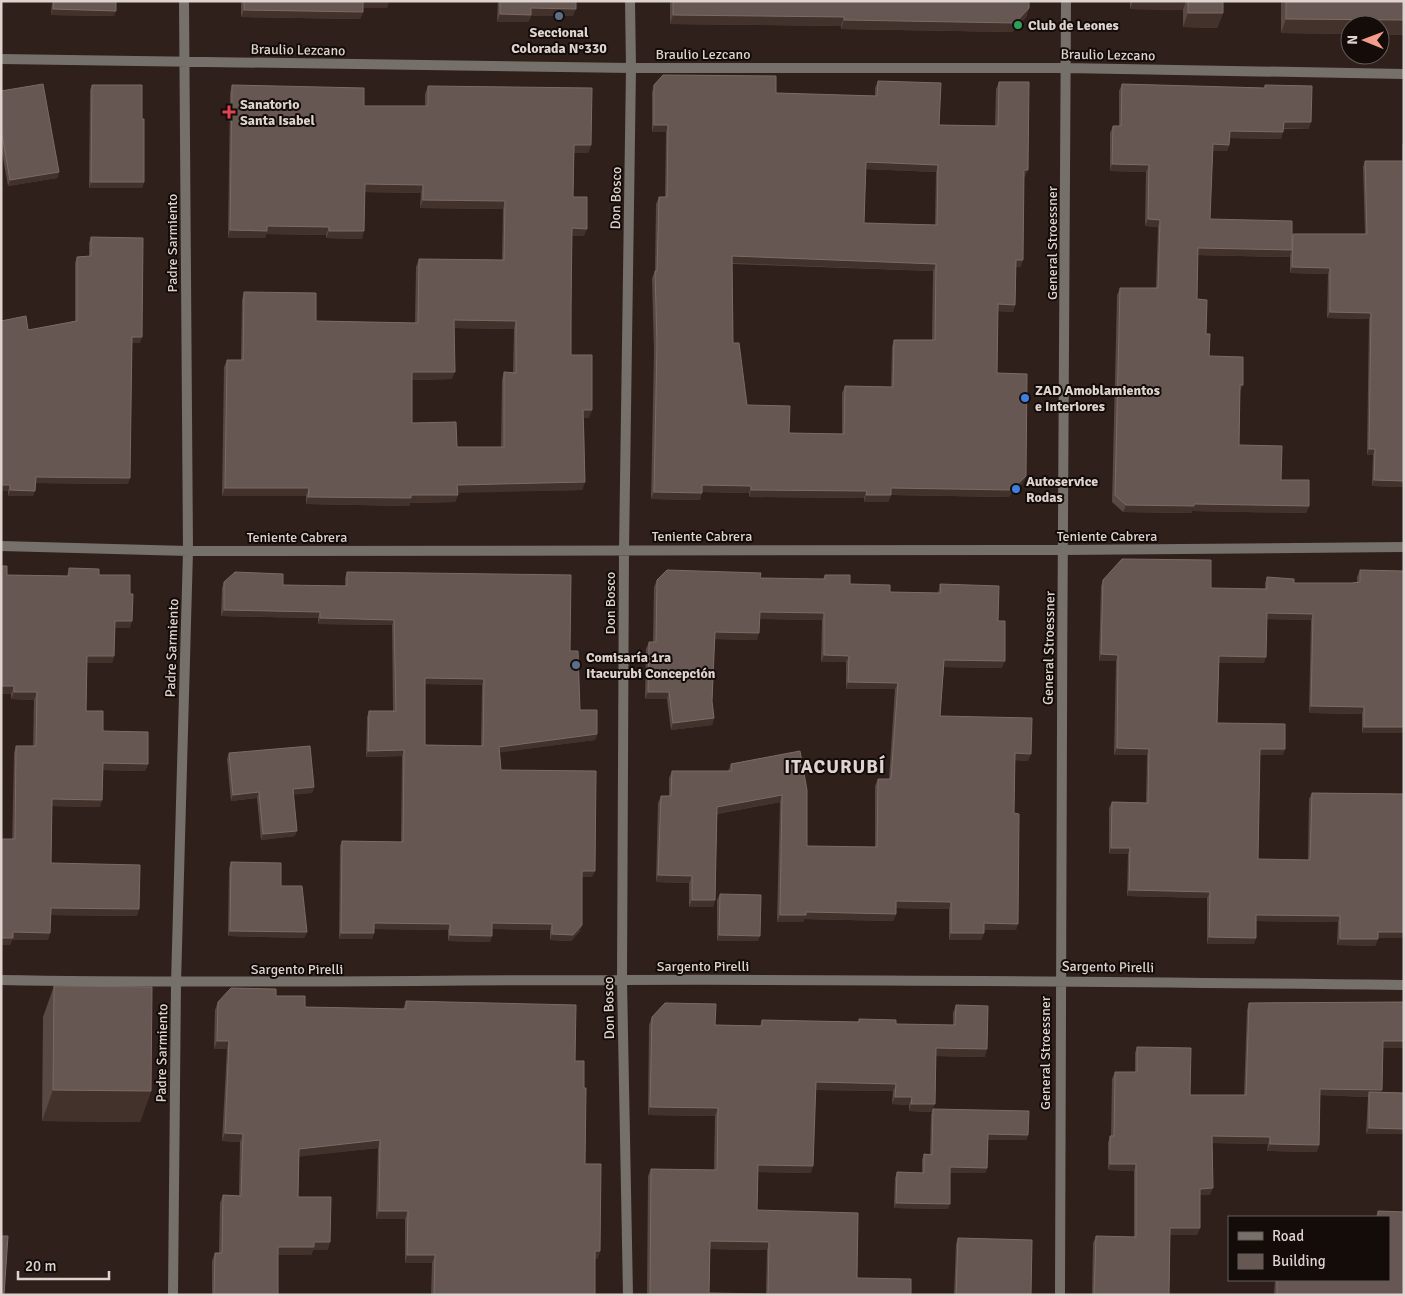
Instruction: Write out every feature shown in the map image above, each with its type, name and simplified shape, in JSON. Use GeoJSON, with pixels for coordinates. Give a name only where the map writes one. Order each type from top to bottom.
{"type":"FeatureCollection","features":[{"type":"Feature","properties":{"kind":"street","name":"Padre Sarmiento"},"geometry":{"type":"LineString","coordinates":[[173,1295],[176,983],[188,551],[184,1]]}},
{"type":"Feature","properties":{"kind":"street","name":"Don Bosco"},"geometry":{"type":"LineString","coordinates":[[628,1295],[622,980],[624,550],[632,68],[630,1]]}},
{"type":"Feature","properties":{"kind":"street","name":"General Stroessner"},"geometry":{"type":"LineString","coordinates":[[1060,1295],[1059,980],[1064,550],[1066,1]]}},
{"type":"Feature","properties":{"kind":"street","name":"Braulio Lezcano"},"geometry":{"type":"LineString","coordinates":[[1,59],[632,68],[1066,68],[1404,74]]}},
{"type":"Feature","properties":{"kind":"street","name":"Teniente Cabrera"},"geometry":{"type":"LineString","coordinates":[[1,546],[188,551],[1064,550],[1404,547]]}},
{"type":"Feature","properties":{"kind":"street","name":"Sargento Pirelli"},"geometry":{"type":"LineString","coordinates":[[1,980],[176,983],[1059,980],[1404,985]]}},
{"type":"Feature","properties":{"kind":"building"},"geometry":{"type":"Polygon","coordinates":[[[54,1],[116,1],[116,11],[53,9],[54,1]]]}},
{"type":"Feature","properties":{"kind":"building"},"geometry":{"type":"Polygon","coordinates":[[[244,1],[363,1],[363,12],[244,10],[244,1]]]}},
{"type":"Feature","properties":{"kind":"building"},"geometry":{"type":"Polygon","coordinates":[[[500,1],[576,1],[576,9],[531,8],[531,15],[500,14],[500,1]]]}},
{"type":"Feature","properties":{"kind":"building"},"geometry":{"type":"Polygon","coordinates":[[[673,1],[1029,1],[1029,8],[1015,23],[844,20],[844,17],[673,15],[673,1]]]}},
{"type":"Feature","properties":{"kind":"building"},"geometry":{"type":"Polygon","coordinates":[[[1188,1],[1223,1],[1223,13],[1188,13],[1188,1]]]}},
{"type":"Feature","properties":{"kind":"building"},"geometry":{"type":"Polygon","coordinates":[[[1286,1],[1404,1],[1404,20],[1390,20],[1390,15],[1340,15],[1340,19],[1286,19],[1286,1]]]}},
{"type":"Feature","properties":{"kind":"building"},"geometry":{"type":"Polygon","coordinates":[[[663,75],[776,76],[776,93],[877,96],[878,81],[941,83],[939,125],[998,126],[999,82],[1029,82],[1028,170],[1024,170],[1023,260],[1016,260],[1015,305],[998,304],[997,373],[1027,374],[1026,476],[1011,490],[891,488],[891,495],[866,495],[867,491],[751,490],[751,486],[702,485],[702,493],[654,492],[657,344],[655,271],[657,271],[659,197],[667,197],[668,125],[654,125],[654,85],[663,75]],[[866,162],[864,223],[937,225],[938,165],[866,162]],[[732,256],[733,343],[739,343],[747,405],[790,406],[789,433],[844,434],[845,386],[893,387],[894,340],[935,340],[936,264],[732,256]]]}},
{"type":"Feature","properties":{"kind":"building"},"geometry":{"type":"Polygon","coordinates":[[[43,84],[59,172],[10,180],[1,129],[1,91],[43,84]]]}},
{"type":"Feature","properties":{"kind":"building"},"geometry":{"type":"Polygon","coordinates":[[[1122,84],[1265,88],[1265,85],[1312,86],[1311,122],[1284,122],[1283,132],[1230,131],[1229,145],[1213,144],[1210,219],[1292,221],[1292,250],[1198,248],[1197,299],[1207,300],[1206,334],[1210,334],[1209,356],[1243,357],[1243,385],[1240,385],[1239,445],[1282,446],[1281,480],[1309,480],[1309,506],[1126,505],[1115,495],[1120,288],[1158,288],[1160,220],[1148,219],[1149,165],[1112,164],[1113,126],[1121,126],[1122,84]]]}},
{"type":"Feature","properties":{"kind":"building"},"geometry":{"type":"Polygon","coordinates":[[[92,85],[142,85],[144,182],[91,182],[92,85]]]}},
{"type":"Feature","properties":{"kind":"building"},"geometry":{"type":"Polygon","coordinates":[[[232,85],[364,88],[364,106],[428,106],[428,86],[592,88],[591,145],[574,145],[573,197],[587,197],[587,229],[572,228],[571,355],[592,355],[592,410],[583,410],[585,482],[457,485],[458,495],[411,495],[411,498],[308,497],[309,488],[225,488],[227,360],[243,360],[244,292],[316,293],[316,321],[418,323],[419,259],[504,260],[505,201],[423,200],[423,185],[365,184],[364,231],[329,231],[329,227],[267,226],[267,231],[230,230],[232,85]],[[454,320],[455,372],[412,372],[412,423],[456,422],[457,447],[504,447],[504,372],[516,373],[516,321],[454,320]]]}},
{"type":"Feature","properties":{"kind":"building"},"geometry":{"type":"Polygon","coordinates":[[[1365,161],[1404,161],[1404,481],[1374,480],[1375,449],[1369,449],[1371,313],[1330,312],[1330,268],[1292,267],[1293,234],[1367,234],[1365,161]]]}},
{"type":"Feature","properties":{"kind":"building"},"geometry":{"type":"Polygon","coordinates":[[[91,237],[143,238],[142,337],[132,337],[130,478],[36,477],[35,491],[10,490],[10,485],[1,485],[1,321],[26,316],[28,330],[77,321],[77,257],[91,256],[91,237]]]}},
{"type":"Feature","properties":{"kind":"building"},"geometry":{"type":"Polygon","coordinates":[[[1122,559],[1211,560],[1211,588],[1267,589],[1267,577],[1294,579],[1294,583],[1352,583],[1360,582],[1360,570],[1404,571],[1404,727],[1364,727],[1364,707],[1311,706],[1313,614],[1267,613],[1266,657],[1219,656],[1217,723],[1285,724],[1285,749],[1260,749],[1258,859],[1310,860],[1312,793],[1404,794],[1404,932],[1378,932],[1378,939],[1340,939],[1340,916],[1256,915],[1256,938],[1209,937],[1210,892],[1129,890],[1130,848],[1111,848],[1112,802],[1148,803],[1149,749],[1117,748],[1118,655],[1101,654],[1103,580],[1122,559]]]}},
{"type":"Feature","properties":{"kind":"building"},"geometry":{"type":"Polygon","coordinates":[[[1,566],[7,566],[7,575],[69,576],[69,568],[99,569],[99,575],[130,575],[130,594],[133,594],[132,621],[115,621],[114,656],[87,656],[86,711],[103,711],[103,731],[148,732],[148,764],[103,763],[102,800],[52,799],[51,863],[140,865],[139,909],[51,908],[50,933],[13,932],[13,938],[1,938],[1,839],[15,839],[16,746],[36,746],[37,692],[14,692],[14,686],[1,686],[1,566]]]}},
{"type":"Feature","properties":{"kind":"building"},"geometry":{"type":"Polygon","coordinates":[[[667,570],[761,573],[760,578],[825,579],[825,575],[850,575],[850,584],[890,585],[890,592],[941,593],[940,584],[999,586],[998,621],[1005,621],[1005,661],[944,660],[940,716],[1032,718],[1031,754],[1015,753],[1014,813],[1019,814],[1018,924],[984,923],[984,933],[951,933],[951,902],[896,901],[896,914],[806,912],[806,915],[780,915],[782,795],[717,807],[715,900],[692,900],[692,876],[658,875],[661,796],[671,796],[672,771],[732,771],[731,764],[800,751],[807,790],[807,846],[877,847],[878,779],[891,779],[898,683],[848,682],[849,656],[824,655],[824,613],[760,612],[759,633],[715,632],[712,701],[714,718],[673,723],[669,692],[648,692],[649,642],[656,642],[657,580],[667,570]]]}},
{"type":"Feature","properties":{"kind":"building"},"geometry":{"type":"Polygon","coordinates":[[[235,572],[283,574],[283,585],[347,586],[347,572],[571,575],[570,651],[578,651],[580,710],[597,710],[597,734],[499,747],[501,770],[596,771],[595,871],[582,871],[582,925],[573,935],[552,934],[552,924],[492,923],[492,936],[450,935],[450,924],[374,923],[374,933],[341,933],[342,841],[403,842],[404,750],[368,751],[369,711],[396,711],[394,620],[320,618],[320,612],[224,610],[224,582],[235,572]],[[425,678],[425,745],[483,746],[484,679],[425,678]]]}},
{"type":"Feature","properties":{"kind":"building"},"geometry":{"type":"Polygon","coordinates":[[[310,746],[314,787],[293,789],[297,831],[263,834],[259,792],[233,795],[229,753],[310,746]]]}},
{"type":"Feature","properties":{"kind":"building"},"geometry":{"type":"Polygon","coordinates":[[[231,862],[281,863],[281,886],[302,886],[307,932],[230,931],[231,862]]]}},
{"type":"Feature","properties":{"kind":"building"},"geometry":{"type":"Polygon","coordinates":[[[720,894],[761,895],[760,936],[719,935],[720,894]]]}},
{"type":"Feature","properties":{"kind":"building"},"geometry":{"type":"Polygon","coordinates":[[[54,986],[152,987],[151,1091],[53,1090],[54,986]]]}},
{"type":"Feature","properties":{"kind":"building"},"geometry":{"type":"Polygon","coordinates":[[[231,988],[276,989],[276,996],[305,996],[305,1007],[406,1009],[406,1001],[576,1005],[575,1061],[584,1061],[584,1088],[586,1088],[585,1164],[601,1164],[600,1251],[595,1251],[595,1295],[434,1295],[435,1255],[407,1255],[408,1211],[379,1211],[380,1140],[299,1149],[298,1197],[331,1197],[330,1242],[314,1242],[314,1247],[278,1247],[278,1295],[214,1295],[215,1253],[222,1253],[223,1195],[241,1196],[243,1134],[225,1133],[229,1041],[217,1041],[218,1002],[231,988]]]}},
{"type":"Feature","properties":{"kind":"building"},"geometry":{"type":"Polygon","coordinates":[[[1404,1002],[1404,1041],[1383,1041],[1382,1090],[1320,1089],[1319,1145],[1270,1144],[1270,1137],[1212,1136],[1213,1188],[1200,1189],[1200,1228],[1170,1228],[1169,1295],[1094,1295],[1096,1236],[1136,1237],[1136,1164],[1110,1164],[1110,1136],[1114,1136],[1115,1072],[1137,1072],[1137,1047],[1191,1048],[1190,1095],[1246,1095],[1249,1003],[1404,1002]]]}},
{"type":"Feature","properties":{"kind":"building"},"geometry":{"type":"Polygon","coordinates":[[[665,1003],[716,1004],[715,1025],[762,1026],[762,1020],[859,1022],[859,1019],[896,1020],[896,1024],[955,1025],[956,1005],[988,1006],[987,1049],[936,1048],[935,1104],[911,1104],[912,1097],[895,1097],[896,1084],[816,1082],[813,1166],[758,1165],[757,1210],[858,1213],[857,1278],[911,1279],[911,1295],[650,1295],[651,1169],[717,1170],[718,1108],[650,1107],[652,1017],[665,1003]],[[710,1241],[709,1293],[768,1294],[769,1242],[710,1241]]]}},
{"type":"Feature","properties":{"kind":"building"},"geometry":{"type":"Polygon","coordinates":[[[1369,1092],[1404,1093],[1404,1129],[1369,1128],[1369,1092]]]}},
{"type":"Feature","properties":{"kind":"building"},"geometry":{"type":"Polygon","coordinates":[[[933,1109],[1029,1111],[1028,1135],[988,1134],[987,1168],[950,1167],[950,1204],[896,1203],[897,1172],[924,1173],[924,1154],[932,1155],[933,1109]]]}},
{"type":"Feature","properties":{"kind":"building"},"geometry":{"type":"Polygon","coordinates":[[[1378,1211],[1404,1212],[1404,1295],[1277,1295],[1277,1281],[1390,1281],[1390,1216],[1378,1216],[1378,1211]]]}},
{"type":"Feature","properties":{"kind":"building"},"geometry":{"type":"Polygon","coordinates":[[[1,1236],[8,1236],[4,1295],[1,1295],[1,1236]]]}},
{"type":"Feature","properties":{"kind":"building"},"geometry":{"type":"Polygon","coordinates":[[[958,1238],[1032,1240],[1031,1295],[956,1295],[958,1238]]]}},
{"type":"Feature","properties":{"kind":"place","name":"Seccional Colorada N°330"},"geometry":{"type":"Point","coordinates":[559,16]}},
{"type":"Feature","properties":{"kind":"place","name":"Club de Leones"},"geometry":{"type":"Point","coordinates":[1018,25]}},
{"type":"Feature","properties":{"kind":"place","name":"Sanatorio Santa Isabel"},"geometry":{"type":"Point","coordinates":[229,112]}},
{"type":"Feature","properties":{"kind":"place","name":"ZAD Amoblamientos e Interiores"},"geometry":{"type":"Point","coordinates":[1025,398]}},
{"type":"Feature","properties":{"kind":"place","name":"Autoservice Rodas"},"geometry":{"type":"Point","coordinates":[1016,489]}},
{"type":"Feature","properties":{"kind":"place","name":"Comisaría 1ra Itacurubi Concepción"},"geometry":{"type":"Point","coordinates":[576,665]}},
{"type":"Feature","properties":{"kind":"district","name":"ITACURUBÍ"},"geometry":{"type":"Point","coordinates":[835,767]}}]}
